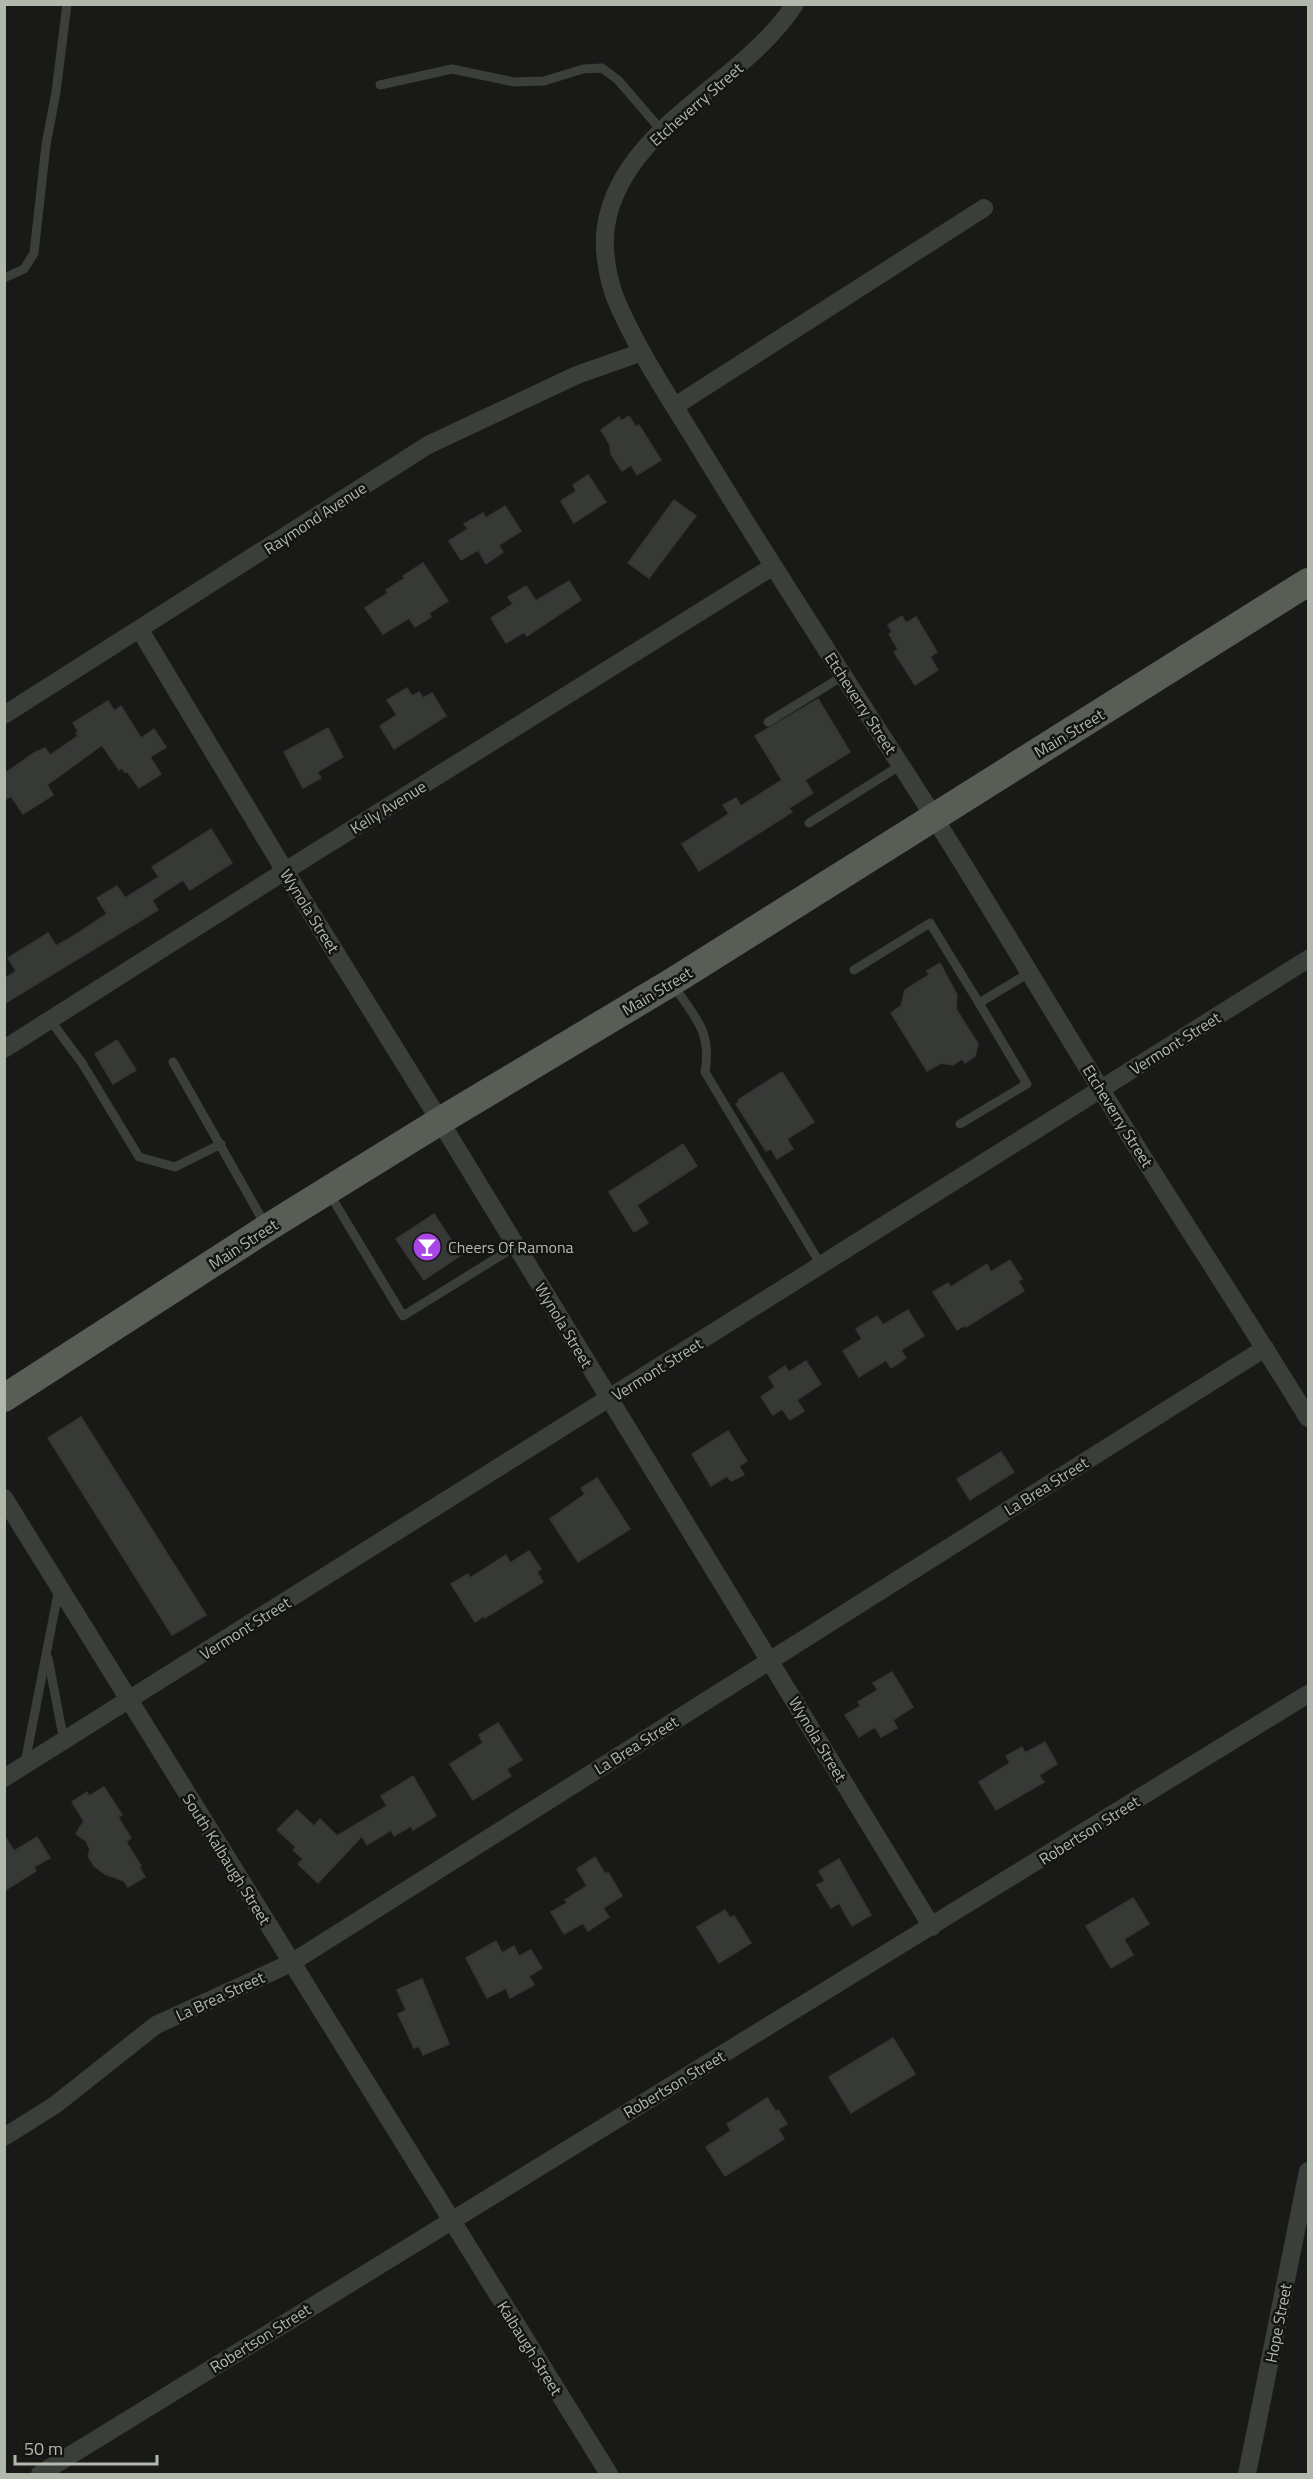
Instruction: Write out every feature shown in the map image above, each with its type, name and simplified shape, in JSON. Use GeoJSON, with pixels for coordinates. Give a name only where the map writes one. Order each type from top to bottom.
{"type":"FeatureCollection","features":[{"type":"Feature","properties":{"kind":"main road","name":"Main Street"},"geometry":{"type":"LineString","coordinates":[[4,1398],[267,1228],[672,982],[933,816],[1119,703],[1308,582]]}},
{"type":"Feature","properties":{"kind":"street","name":"Etcheverry Street"},"geometry":{"type":"LineString","coordinates":[[795,4],[787,17],[744,61],[662,131],[635,159],[617,190],[606,228],[608,267],[618,305],[642,352],[772,567],[901,765],[1101,1090],[1308,1418]]}},
{"type":"Feature","properties":{"kind":"street"},"geometry":{"type":"LineString","coordinates":[[675,406],[984,208]]}},
{"type":"Feature","properties":{"kind":"street","name":"Raymond Avenue"},"geometry":{"type":"LineString","coordinates":[[4,716],[428,445],[577,375],[642,352]]}},
{"type":"Feature","properties":{"kind":"street","name":"Kelly Avenue"},"geometry":{"type":"LineString","coordinates":[[4,1049],[772,567]]}},
{"type":"Feature","properties":{"kind":"street","name":"Wynola Street"},"geometry":{"type":"LineString","coordinates":[[140,630],[285,871],[932,1927]]}},
{"type":"Feature","properties":{"kind":"street","name":"Vermont Street"},"geometry":{"type":"LineString","coordinates":[[4,1778],[1308,959]]}},
{"type":"Feature","properties":{"kind":"street","name":"La Brea Street"},"geometry":{"type":"LineString","coordinates":[[4,2137],[55,2105],[156,2025],[291,1963],[1265,1348]]}},
{"type":"Feature","properties":{"kind":"street","name":"South Kalbaugh Street"},"geometry":{"type":"LineString","coordinates":[[4,1498],[451,2221]]}},
{"type":"Feature","properties":{"kind":"street","name":"Robertson Street"},"geometry":{"type":"LineString","coordinates":[[40,2475],[1308,1694]]}},
{"type":"Feature","properties":{"kind":"street","name":"Hope Street"},"geometry":{"type":"LineString","coordinates":[[1248,2475],[1308,2171]]}},
{"type":"Feature","properties":{"kind":"street","name":"Kalbaugh Street"},"geometry":{"type":"LineString","coordinates":[[451,2221],[609,2475]]}},
{"type":"Feature","properties":{"kind":"lane"},"geometry":{"type":"LineString","coordinates":[[4,278],[24,269],[34,253],[46,145],[56,92],[67,4]]}},
{"type":"Feature","properties":{"kind":"lane"},"geometry":{"type":"LineString","coordinates":[[380,86],[452,69],[514,82],[544,81],[583,69],[602,68],[618,80],[662,131]]}},
{"type":"Feature","properties":{"kind":"lane"},"geometry":{"type":"LineString","coordinates":[[768,722],[843,676]]}},
{"type":"Feature","properties":{"kind":"lane"},"geometry":{"type":"LineString","coordinates":[[809,823],[901,765]]}},
{"type":"Feature","properties":{"kind":"lane"},"geometry":{"type":"LineString","coordinates":[[854,970],[930,923],[1027,1084],[960,1124]]}},
{"type":"Feature","properties":{"kind":"lane"},"geometry":{"type":"LineString","coordinates":[[979,1003],[1029,973]]}},
{"type":"Feature","properties":{"kind":"lane"},"geometry":{"type":"LineString","coordinates":[[672,982],[706,1036],[708,1055],[705,1071],[821,1265]]}},
{"type":"Feature","properties":{"kind":"lane"},"geometry":{"type":"LineString","coordinates":[[50,1020],[82,1063],[139,1157],[175,1167],[220,1144]]}},
{"type":"Feature","properties":{"kind":"lane"},"geometry":{"type":"LineString","coordinates":[[173,1062],[267,1228]]}},
{"type":"Feature","properties":{"kind":"lane"},"geometry":{"type":"LineString","coordinates":[[327,1191],[403,1316],[516,1246]]}},
{"type":"Feature","properties":{"kind":"lane"},"geometry":{"type":"LineString","coordinates":[[25,1766],[59,1586]]}},
{"type":"Feature","properties":{"kind":"lane"},"geometry":{"type":"LineString","coordinates":[[47,1652],[64,1742]]}},
{"type":"Feature","properties":{"kind":"building"},"geometry":{"type":"Polygon","coordinates":[[[629,416],[636,427],[639,425],[661,460],[637,475],[631,465],[622,471],[611,454],[610,445],[601,430],[619,417],[621,421],[629,416]]]}},
{"type":"Feature","properties":{"kind":"building"},"geometry":{"type":"Polygon","coordinates":[[[588,475],[606,502],[574,523],[561,501],[576,491],[573,485],[588,475]]]}},
{"type":"Feature","properties":{"kind":"building"},"geometry":{"type":"Polygon","coordinates":[[[674,500],[696,516],[649,578],[628,563],[674,500]]]}},
{"type":"Feature","properties":{"kind":"building"},"geometry":{"type":"Polygon","coordinates":[[[505,506],[521,531],[499,545],[503,552],[486,564],[478,550],[461,560],[449,541],[468,529],[464,524],[483,513],[486,518],[505,506]]]}},
{"type":"Feature","properties":{"kind":"building"},"geometry":{"type":"Polygon","coordinates":[[[423,563],[448,601],[429,613],[431,617],[415,627],[409,618],[383,634],[365,608],[388,593],[386,590],[423,563]]]}},
{"type":"Feature","properties":{"kind":"building"},"geometry":{"type":"Polygon","coordinates":[[[569,581],[581,600],[527,636],[524,632],[506,643],[491,618],[513,604],[508,597],[526,586],[536,601],[569,581]]]}},
{"type":"Feature","properties":{"kind":"building"},"geometry":{"type":"Polygon","coordinates":[[[902,616],[906,623],[916,617],[937,652],[930,657],[938,670],[915,685],[894,652],[898,649],[889,634],[892,632],[888,625],[902,616]]]}},
{"type":"Feature","properties":{"kind":"building"},"geometry":{"type":"Polygon","coordinates":[[[407,688],[412,696],[419,692],[423,698],[432,693],[446,716],[394,749],[380,726],[397,715],[387,700],[407,688]]]}},
{"type":"Feature","properties":{"kind":"building"},"geometry":{"type":"Polygon","coordinates":[[[818,699],[850,752],[805,780],[813,793],[789,808],[792,812],[699,871],[682,844],[729,814],[723,805],[736,798],[741,806],[782,780],[755,736],[818,699]]]}},
{"type":"Feature","properties":{"kind":"building"},"geometry":{"type":"Polygon","coordinates":[[[108,701],[114,711],[121,706],[141,738],[154,729],[166,747],[150,757],[161,774],[139,788],[127,771],[125,772],[122,768],[119,770],[102,745],[47,785],[53,795],[23,814],[11,796],[4,800],[4,774],[34,753],[45,748],[50,755],[78,736],[76,733],[79,732],[73,723],[108,701]]]}},
{"type":"Feature","properties":{"kind":"building"},"geometry":{"type":"Polygon","coordinates":[[[328,728],[343,757],[317,772],[321,778],[303,788],[284,752],[328,728]]]}},
{"type":"Feature","properties":{"kind":"building"},"geometry":{"type":"Polygon","coordinates":[[[211,829],[232,863],[190,890],[183,880],[152,900],[158,910],[4,1004],[4,979],[16,971],[8,958],[48,933],[56,946],[72,937],[107,914],[97,898],[117,886],[125,898],[159,877],[152,867],[211,829]]]}},
{"type":"Feature","properties":{"kind":"building"},"geometry":{"type":"Polygon","coordinates":[[[940,963],[957,995],[956,1009],[978,1044],[975,1056],[965,1063],[962,1059],[953,1065],[941,1063],[927,1071],[891,1013],[901,1006],[905,990],[929,975],[927,971],[940,963]]]}},
{"type":"Feature","properties":{"kind":"building"},"geometry":{"type":"Polygon","coordinates":[[[117,1040],[136,1070],[113,1084],[95,1054],[117,1040]]]}},
{"type":"Feature","properties":{"kind":"building"},"geometry":{"type":"Polygon","coordinates":[[[782,1072],[814,1122],[787,1139],[793,1149],[777,1159],[771,1149],[766,1151],[736,1104],[738,1100],[782,1072]]]}},
{"type":"Feature","properties":{"kind":"building"},"geometry":{"type":"Polygon","coordinates":[[[683,1144],[697,1166],[637,1205],[648,1223],[634,1232],[609,1192],[683,1144]]]}},
{"type":"Feature","properties":{"kind":"building"},"geometry":{"type":"Polygon","coordinates":[[[434,1214],[461,1255],[424,1280],[396,1239],[434,1214]]]}},
{"type":"Feature","properties":{"kind":"building"},"geometry":{"type":"Polygon","coordinates":[[[1010,1260],[1022,1279],[1018,1281],[1024,1291],[966,1327],[965,1325],[957,1330],[933,1292],[948,1283],[951,1287],[987,1264],[991,1272],[1010,1260]]]}},
{"type":"Feature","properties":{"kind":"building"},"geometry":{"type":"Polygon","coordinates":[[[908,1310],[924,1336],[901,1350],[906,1358],[891,1368],[886,1360],[859,1377],[843,1351],[862,1339],[856,1329],[877,1316],[883,1325],[908,1310]]]}},
{"type":"Feature","properties":{"kind":"building"},"geometry":{"type":"Polygon","coordinates":[[[806,1361],[821,1384],[797,1400],[804,1411],[790,1420],[782,1409],[773,1415],[761,1397],[775,1387],[769,1377],[785,1366],[789,1372],[806,1361]]]}},
{"type":"Feature","properties":{"kind":"building"},"geometry":{"type":"Polygon","coordinates":[[[81,1417],[206,1615],[172,1635],[48,1438],[81,1417]]]}},
{"type":"Feature","properties":{"kind":"building"},"geometry":{"type":"Polygon","coordinates":[[[728,1431],[747,1461],[739,1466],[744,1475],[731,1481],[727,1476],[711,1486],[692,1454],[728,1431]]]}},
{"type":"Feature","properties":{"kind":"building"},"geometry":{"type":"Polygon","coordinates":[[[1001,1452],[1014,1472],[970,1500],[957,1479],[1001,1452]]]}},
{"type":"Feature","properties":{"kind":"building"},"geometry":{"type":"Polygon","coordinates":[[[597,1478],[630,1529],[578,1562],[550,1519],[585,1494],[581,1488],[597,1478]]]}},
{"type":"Feature","properties":{"kind":"building"},"geometry":{"type":"Polygon","coordinates":[[[529,1551],[541,1569],[537,1572],[543,1582],[475,1622],[451,1584],[468,1574],[470,1578],[506,1555],[510,1563],[529,1551]]]}},
{"type":"Feature","properties":{"kind":"building"},"geometry":{"type":"Polygon","coordinates":[[[892,1672],[913,1707],[893,1720],[897,1728],[881,1737],[875,1727],[859,1737],[845,1715],[861,1706],[858,1702],[878,1690],[873,1683],[892,1672]]]}},
{"type":"Feature","properties":{"kind":"building"},"geometry":{"type":"Polygon","coordinates":[[[498,1723],[522,1760],[507,1769],[511,1776],[473,1800],[450,1764],[483,1743],[479,1735],[498,1723]]]}},
{"type":"Feature","properties":{"kind":"building"},"geometry":{"type":"Polygon","coordinates":[[[1045,1742],[1057,1764],[1039,1775],[1044,1782],[996,1810],[979,1782],[1010,1763],[1006,1756],[1022,1747],[1025,1753],[1045,1742]]]}},
{"type":"Feature","properties":{"kind":"building"},"geometry":{"type":"Polygon","coordinates":[[[413,1776],[436,1816],[413,1830],[411,1826],[394,1836],[391,1830],[367,1845],[362,1836],[318,1883],[298,1864],[303,1859],[293,1850],[296,1847],[277,1830],[297,1810],[314,1826],[320,1819],[337,1836],[387,1806],[381,1796],[413,1776]]]}},
{"type":"Feature","properties":{"kind":"building"},"geometry":{"type":"Polygon","coordinates":[[[104,1787],[122,1815],[118,1817],[131,1838],[126,1842],[145,1877],[128,1887],[124,1881],[105,1874],[94,1866],[88,1856],[90,1850],[86,1841],[76,1834],[84,1821],[72,1802],[87,1792],[89,1796],[104,1787]]]}},
{"type":"Feature","properties":{"kind":"building"},"geometry":{"type":"Polygon","coordinates":[[[4,1835],[14,1851],[37,1837],[50,1858],[34,1867],[36,1871],[4,1891],[4,1835]]]}},
{"type":"Feature","properties":{"kind":"building"},"geometry":{"type":"Polygon","coordinates":[[[595,1857],[605,1874],[608,1872],[622,1896],[603,1908],[609,1917],[588,1931],[583,1923],[564,1934],[551,1912],[567,1903],[565,1900],[587,1886],[577,1869],[595,1857]]]}},
{"type":"Feature","properties":{"kind":"building"},"geometry":{"type":"Polygon","coordinates":[[[839,1859],[871,1915],[852,1926],[839,1903],[831,1908],[817,1885],[825,1881],[819,1871],[839,1859]]]}},
{"type":"Feature","properties":{"kind":"building"},"geometry":{"type":"Polygon","coordinates":[[[1133,1898],[1149,1924],[1124,1939],[1133,1955],[1111,1968],[1086,1926],[1133,1898]]]}},
{"type":"Feature","properties":{"kind":"building"},"geometry":{"type":"Polygon","coordinates":[[[725,1910],[730,1918],[734,1916],[751,1943],[719,1963],[697,1927],[725,1910]]]}},
{"type":"Feature","properties":{"kind":"building"},"geometry":{"type":"Polygon","coordinates":[[[496,1941],[502,1953],[514,1946],[519,1956],[531,1950],[542,1968],[529,1976],[534,1985],[510,1998],[506,1988],[487,1998],[466,1958],[496,1941]]]}},
{"type":"Feature","properties":{"kind":"building"},"geometry":{"type":"Polygon","coordinates":[[[422,1979],[449,2044],[423,2055],[419,2046],[414,2048],[398,2014],[406,2010],[397,1990],[422,1979]]]}},
{"type":"Feature","properties":{"kind":"building"},"geometry":{"type":"Polygon","coordinates":[[[893,2038],[915,2074],[851,2113],[829,2077],[893,2038]]]}},
{"type":"Feature","properties":{"kind":"building"},"geometry":{"type":"Polygon","coordinates":[[[767,2098],[787,2124],[778,2129],[784,2139],[725,2176],[706,2147],[731,2131],[727,2124],[767,2098]]]}},
{"type":"Feature","properties":{"kind":"place","name":"Cheers Of Ramona"},"geometry":{"type":"Point","coordinates":[427,1247]}}]}
